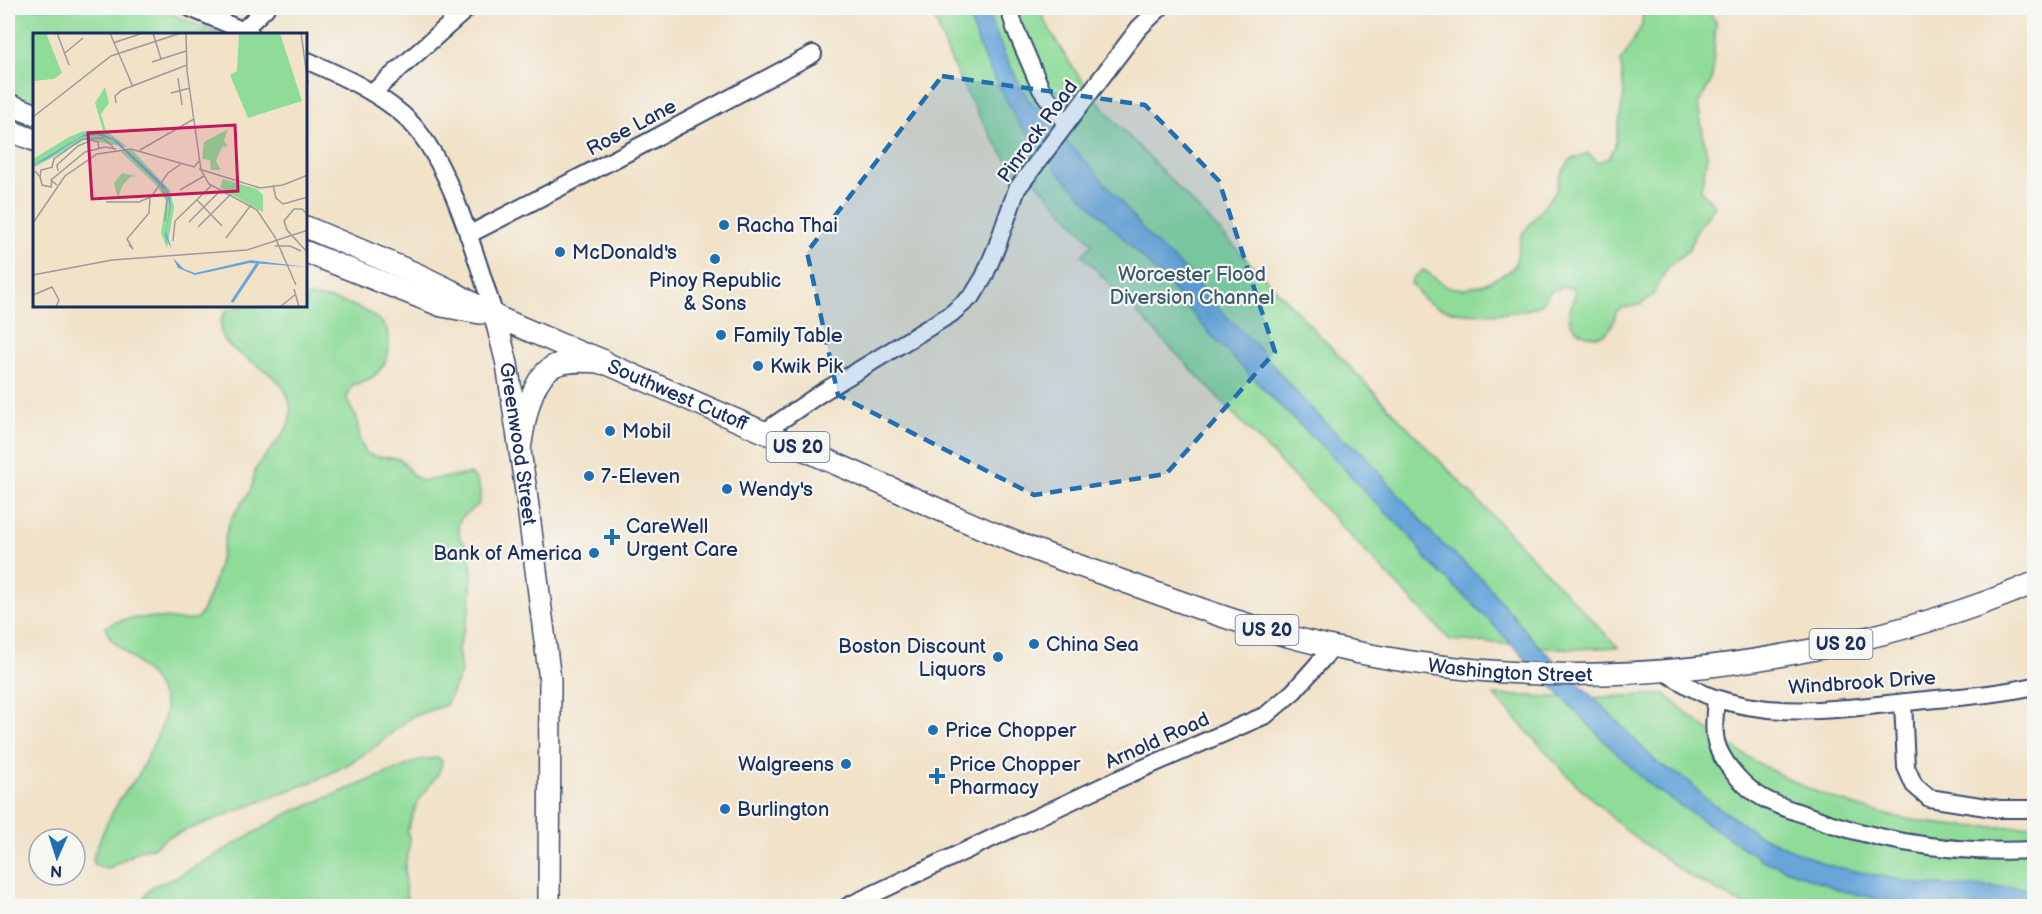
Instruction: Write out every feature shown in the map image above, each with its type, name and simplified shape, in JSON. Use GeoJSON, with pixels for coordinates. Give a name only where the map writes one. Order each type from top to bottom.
{"type":"FeatureCollection","features":[{"type":"Feature","properties":{"kind":"main road"},"geometry":{"type":"LineString","coordinates":[[8,104],[33,114]]}},
{"type":"Feature","properties":{"kind":"main road"},"geometry":{"type":"LineString","coordinates":[[8,130],[33,140]]}},
{"type":"Feature","properties":{"kind":"main road","name":"Southwest Cutoff"},"geometry":{"type":"LineString","coordinates":[[308,228],[442,286],[495,316],[992,532]]}},
{"type":"Feature","properties":{"kind":"main road","name":"Southwest Cutoff"},"geometry":{"type":"LineString","coordinates":[[308,253],[442,306],[495,316]]}},
{"type":"Feature","properties":{"kind":"main road","name":"Greenwood Street"},"geometry":{"type":"LineString","coordinates":[[495,316],[507,364],[520,449],[542,601],[550,680],[549,906]]}},
{"type":"Feature","properties":{"kind":"main road"},"geometry":{"type":"LineString","coordinates":[[520,449],[533,392],[543,376],[554,366],[595,359]]}},
{"type":"Feature","properties":{"kind":"main road","name":"Washington Street"},"geometry":{"type":"LineString","coordinates":[[992,532],[1220,616],[1333,647],[1394,659],[1519,674],[1564,676],[1663,672],[1767,659],[1882,634],[1971,608],[2034,583]]}},
{"type":"Feature","properties":{"kind":"street"},"geometry":{"type":"LineString","coordinates":[[190,8],[246,33],[266,8]]}},
{"type":"Feature","properties":{"kind":"street"},"geometry":{"type":"LineString","coordinates":[[372,93],[468,8]]}},
{"type":"Feature","properties":{"kind":"street"},"geometry":{"type":"LineString","coordinates":[[1009,8],[1041,89],[1064,127]]}},
{"type":"Feature","properties":{"kind":"street","name":"Pinrock Road"},"geometry":{"type":"LineString","coordinates":[[764,432],[821,393],[967,302],[989,267],[1017,189],[1133,36],[1160,8]]}},
{"type":"Feature","properties":{"kind":"street","name":"Rose Lane"},"geometry":{"type":"LineString","coordinates":[[468,235],[813,54]]}},
{"type":"Feature","properties":{"kind":"street","name":"Greenwood Street"},"geometry":{"type":"LineString","coordinates":[[308,61],[372,93],[401,113],[428,144],[468,235],[495,316]]}},
{"type":"Feature","properties":{"kind":"street","name":"Arnold Road"},"geometry":{"type":"LineString","coordinates":[[848,906],[1116,780],[1266,715],[1294,691],[1333,647]]}},
{"type":"Feature","properties":{"kind":"street","name":"Windbrook Drive"},"geometry":{"type":"LineString","coordinates":[[1663,672],[1716,698],[1759,708],[1822,710],[2003,692],[2034,686]]}},
{"type":"Feature","properties":{"kind":"street"},"geometry":{"type":"LineString","coordinates":[[1716,698],[1714,733],[1721,754],[1750,789],[1776,804],[1840,828],[1871,836],[1968,850],[2034,850]]}},
{"type":"Feature","properties":{"kind":"street"},"geometry":{"type":"LineString","coordinates":[[1904,702],[1906,767],[1914,785],[1929,798],[1999,809],[2034,809]]}},
{"type":"Feature","properties":{"kind":"highlighted area"},"geometry":{"type":"Polygon","coordinates":[[[942,76],[1145,105],[1219,181],[1275,352],[1166,474],[1034,495],[838,395],[807,252],[942,76]]]}},
{"type":"Feature","properties":{"kind":"green space"},"geometry":{"type":"Polygon","coordinates":[[[8,8],[157,8],[217,33],[33,33],[33,107],[8,97],[8,8]]]}},
{"type":"Feature","properties":{"kind":"green space","name":"Worcester Flood Diversion Channel"},"geometry":{"type":"Polygon","coordinates":[[[931,8],[1039,8],[1074,70],[1119,126],[1618,647],[1574,649],[1450,640],[1082,255],[1093,244],[1029,174],[1021,180],[980,118],[958,76],[931,8]]]}},
{"type":"Feature","properties":{"kind":"green space"},"geometry":{"type":"Polygon","coordinates":[[[1643,8],[1706,8],[1716,22],[1712,80],[1698,104],[1707,156],[1701,190],[1715,206],[1695,233],[1690,249],[1668,267],[1652,296],[1639,305],[1622,308],[1616,312],[1611,328],[1598,336],[1578,331],[1570,321],[1569,312],[1575,295],[1574,288],[1564,287],[1553,290],[1542,304],[1515,312],[1465,313],[1436,307],[1426,301],[1411,283],[1413,278],[1424,270],[1447,287],[1463,289],[1484,284],[1508,272],[1515,265],[1522,234],[1556,191],[1560,176],[1570,160],[1588,153],[1597,162],[1609,158],[1615,146],[1624,95],[1621,62],[1642,25],[1643,8]]]}},
{"type":"Feature","properties":{"kind":"green space"},"geometry":{"type":"Polygon","coordinates":[[[308,296],[357,307],[382,323],[387,330],[388,352],[383,366],[367,380],[352,385],[347,398],[357,418],[360,441],[366,453],[400,459],[414,476],[422,481],[469,474],[476,479],[480,491],[479,504],[461,518],[458,525],[460,539],[466,545],[469,554],[472,572],[470,608],[458,649],[461,672],[446,705],[411,717],[371,750],[345,766],[316,780],[166,838],[153,848],[142,849],[111,867],[103,868],[95,865],[94,854],[121,797],[138,776],[161,728],[166,711],[163,697],[151,676],[111,639],[106,627],[133,619],[186,620],[199,617],[213,585],[230,521],[250,491],[256,469],[280,439],[289,422],[290,403],[279,382],[230,346],[223,338],[222,317],[228,310],[234,308],[308,308],[308,296]]]}},
{"type":"Feature","properties":{"kind":"green space"},"geometry":{"type":"Polygon","coordinates":[[[1665,694],[1704,727],[1746,756],[1790,780],[1836,799],[1883,814],[1932,823],[1983,827],[2034,825],[2034,906],[1746,906],[1686,874],[1624,829],[1571,779],[1494,695],[1589,698],[1665,694]]]}},
{"type":"Feature","properties":{"kind":"green space"},"geometry":{"type":"Polygon","coordinates":[[[441,759],[442,763],[438,774],[417,803],[407,831],[410,841],[405,866],[408,906],[154,906],[143,898],[153,886],[175,878],[291,812],[420,760],[441,759]]]}},
{"type":"Feature","properties":{"kind":"water"},"geometry":{"type":"Polygon","coordinates":[[[966,8],[986,8],[1005,56],[1028,99],[1113,192],[1151,239],[1188,272],[1301,398],[1339,436],[1362,452],[1436,538],[1482,579],[1536,643],[1656,762],[1689,781],[1702,796],[1759,835],[1827,865],[1923,885],[2034,888],[2034,906],[1930,906],[1896,903],[1843,891],[1762,860],[1651,786],[1428,561],[1410,536],[1209,333],[1166,282],[1057,171],[1046,153],[1019,124],[983,56],[966,8]]]}},
{"type":"Feature","properties":{"kind":"place","name":"Racha Thai"},"geometry":{"type":"Point","coordinates":[724,225]}},
{"type":"Feature","properties":{"kind":"place","name":"McDonald's"},"geometry":{"type":"Point","coordinates":[560,252]}},
{"type":"Feature","properties":{"kind":"place","name":"Pinoy Republic & Sons"},"geometry":{"type":"Point","coordinates":[715,259]}},
{"type":"Feature","properties":{"kind":"place","name":"Family Table"},"geometry":{"type":"Point","coordinates":[721,335]}},
{"type":"Feature","properties":{"kind":"place","name":"Kwik Pik"},"geometry":{"type":"Point","coordinates":[758,366]}},
{"type":"Feature","properties":{"kind":"place","name":"Mobil"},"geometry":{"type":"Point","coordinates":[610,431]}},
{"type":"Feature","properties":{"kind":"place","name":"7-Eleven"},"geometry":{"type":"Point","coordinates":[589,476]}},
{"type":"Feature","properties":{"kind":"place","name":"Wendy's"},"geometry":{"type":"Point","coordinates":[727,489]}},
{"type":"Feature","properties":{"kind":"place","name":"CareWell Urgent Care"},"geometry":{"type":"Point","coordinates":[612,537]}},
{"type":"Feature","properties":{"kind":"place","name":"Bank of America"},"geometry":{"type":"Point","coordinates":[594,553]}},
{"type":"Feature","properties":{"kind":"place","name":"China Sea"},"geometry":{"type":"Point","coordinates":[1034,644]}},
{"type":"Feature","properties":{"kind":"place","name":"Boston Discount Liquors"},"geometry":{"type":"Point","coordinates":[998,657]}},
{"type":"Feature","properties":{"kind":"place","name":"Price Chopper"},"geometry":{"type":"Point","coordinates":[933,730]}},
{"type":"Feature","properties":{"kind":"place","name":"Walgreens"},"geometry":{"type":"Point","coordinates":[846,764]}},
{"type":"Feature","properties":{"kind":"place","name":"Price Chopper Pharmacy"},"geometry":{"type":"Point","coordinates":[937,776]}},
{"type":"Feature","properties":{"kind":"place","name":"Burlington"},"geometry":{"type":"Point","coordinates":[725,809]}}]}
